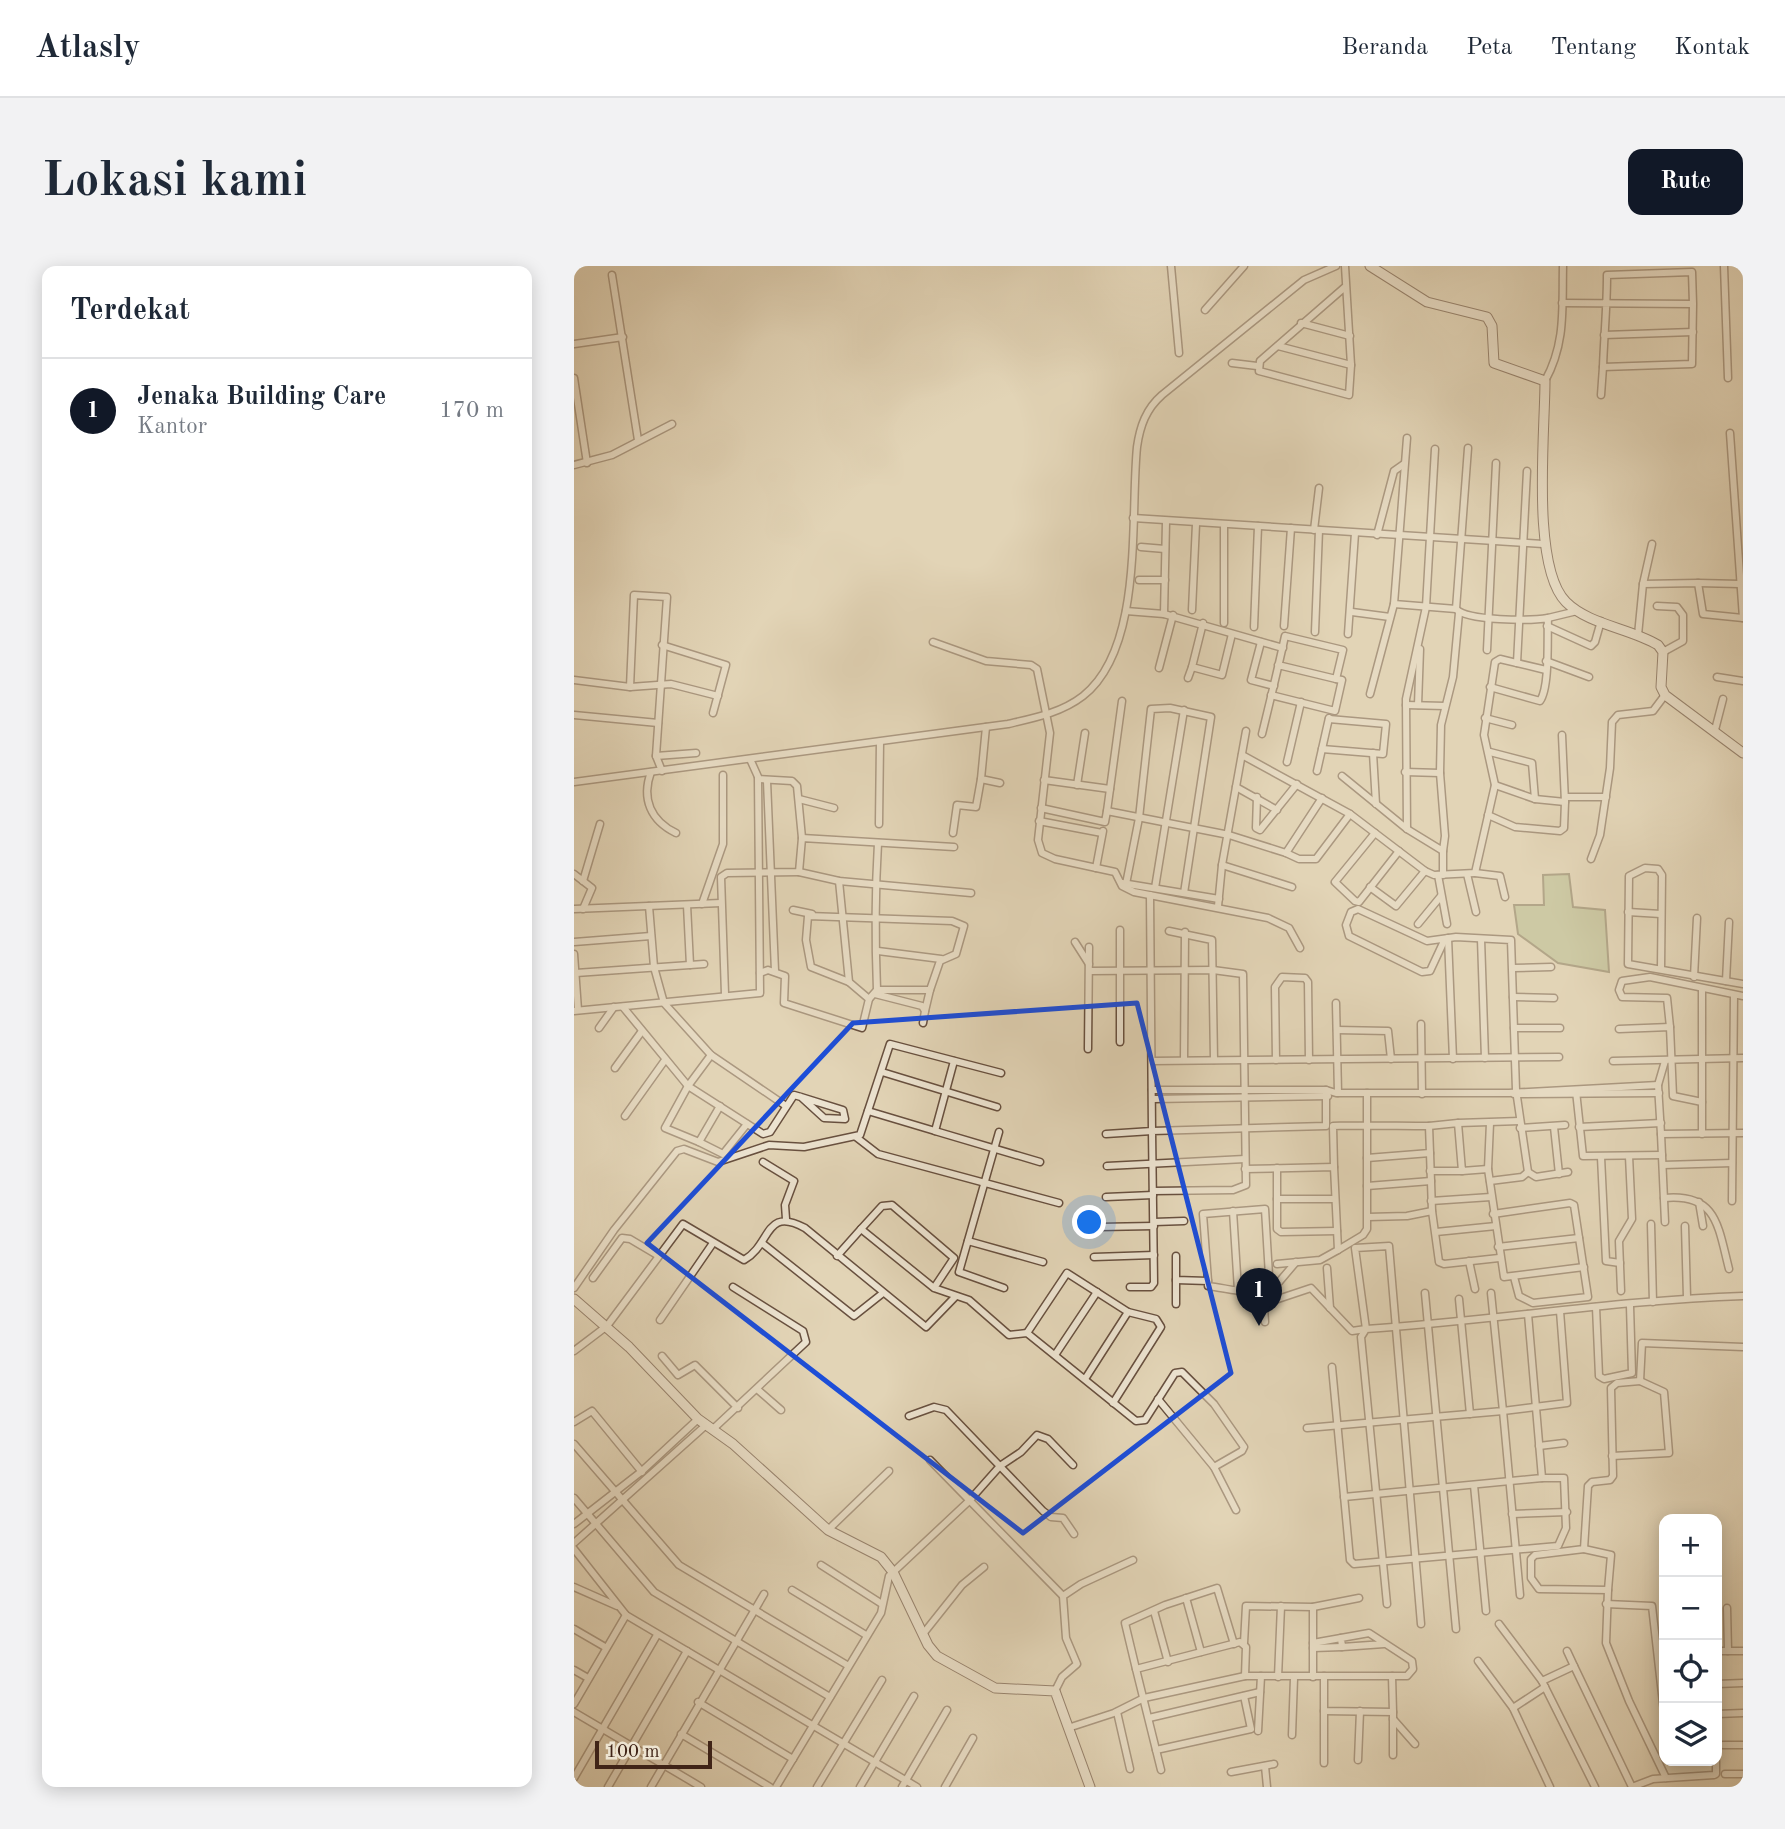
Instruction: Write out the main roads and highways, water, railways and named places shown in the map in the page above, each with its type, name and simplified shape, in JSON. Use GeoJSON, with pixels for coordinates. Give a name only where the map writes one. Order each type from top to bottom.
{"type":"FeatureCollection","features":[{"type":"Feature","properties":{"kind":"place","name":"Jenaka Building Care"},"geometry":{"type":"Point","coordinates":[1259,1326]}}]}
